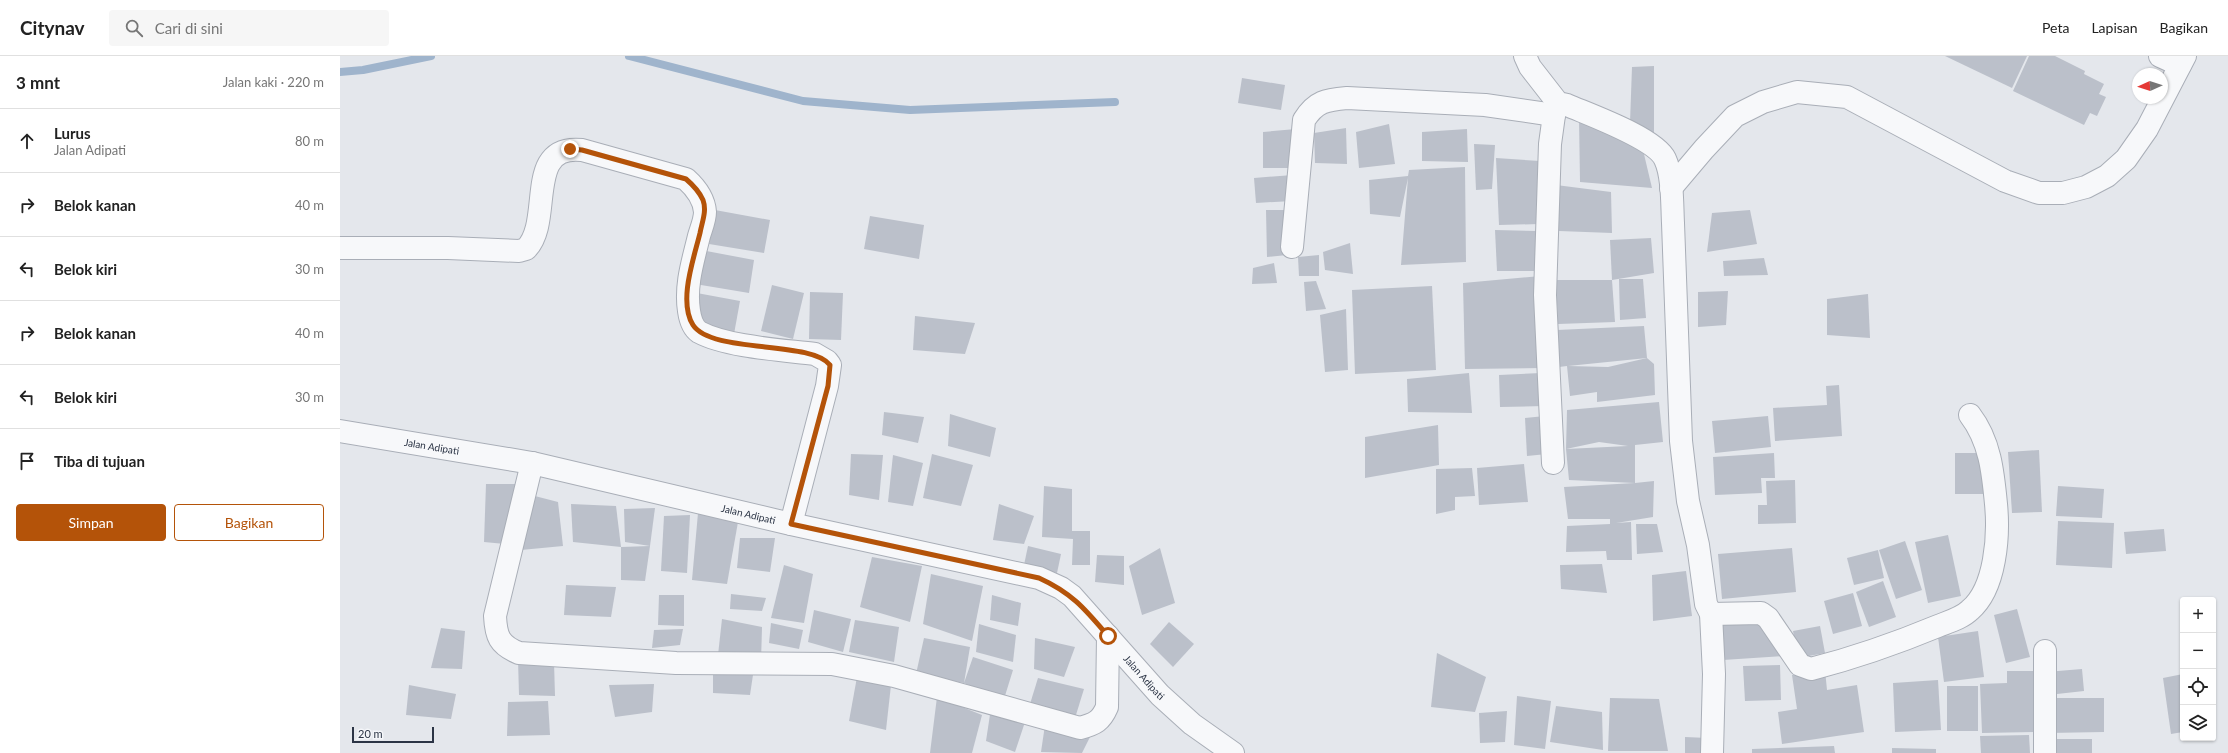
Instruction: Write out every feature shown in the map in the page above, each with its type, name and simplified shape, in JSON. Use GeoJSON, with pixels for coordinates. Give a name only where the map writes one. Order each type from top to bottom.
{"type":"FeatureCollection","features":[{"type":"Feature","properties":{"kind":"street"},"geometry":{"type":"LineString","coordinates":[[1525,56],[1530,67],[1556,109],[1546,213],[1545,295],[1553,463]]}},
{"type":"Feature","properties":{"kind":"street"},"geometry":{"type":"LineString","coordinates":[[1671,188],[1704,148],[1735,116],[1763,102],[1797,92],[1847,96],[2005,181],[2039,193],[2062,193],[2086,187],[2107,176],[2126,159],[2146,129],[2183,61],[2160,56]]}},
{"type":"Feature","properties":{"kind":"street"},"geometry":{"type":"LineString","coordinates":[[1292,247],[1304,120],[1310,110],[1325,100],[1347,98],[1556,109],[1647,141],[1665,159],[1671,188],[1681,441],[1688,501],[1698,545],[1706,604],[1711,614],[1714,674],[1712,753]]}},
{"type":"Feature","properties":{"kind":"street"},"geometry":{"type":"LineString","coordinates":[[340,248],[448,248],[519,251],[526,249],[535,235],[546,170],[554,156],[570,149],[582,150],[686,179],[696,188],[703,200],[705,214],[688,282],[687,299],[691,321],[694,326],[698,331],[726,341],[815,354],[830,365],[828,386],[791,524]]}},
{"type":"Feature","properties":{"kind":"street"},"geometry":{"type":"LineString","coordinates":[[1711,614],[1761,613],[1768,618],[1800,665],[1811,669],[1919,634],[1970,610],[1983,595],[1993,566],[1997,517],[1994,482],[1987,445],[1978,425],[1970,415]]}},
{"type":"Feature","properties":{"kind":"street","name":"Jalan Adipati"},"geometry":{"type":"LineString","coordinates":[[340,431],[532,463],[791,524],[1039,578],[1060,588],[1072,596],[1160,695],[1192,724],[1233,753]]}},
{"type":"Feature","properties":{"kind":"street"},"geometry":{"type":"LineString","coordinates":[[532,463],[495,616],[496,633],[506,648],[518,653],[676,663],[832,664],[894,676],[1080,728],[1094,725],[1102,718],[1107,707],[1108,636]]}},
{"type":"Feature","properties":{"kind":"street"},"geometry":{"type":"LineString","coordinates":[[2045,651],[2045,753]]}},
{"type":"Feature","properties":{"kind":"building"},"geometry":{"type":"Polygon","coordinates":[[[1945,56],[2027,56],[2012,88],[1945,56]]]}},
{"type":"Feature","properties":{"kind":"building"},"geometry":{"type":"Polygon","coordinates":[[[2029,56],[2055,56],[2085,71],[2084,74],[2104,84],[2099,94],[2106,97],[2097,116],[2090,113],[2084,125],[2013,91],[2029,56]]]}},
{"type":"Feature","properties":{"kind":"building"},"geometry":{"type":"Polygon","coordinates":[[[1654,66],[1654,135],[1630,123],[1632,67],[1654,66]]]}},
{"type":"Feature","properties":{"kind":"building"},"geometry":{"type":"Polygon","coordinates":[[[1242,78],[1285,85],[1281,110],[1238,103],[1242,78]]]}},
{"type":"Feature","properties":{"kind":"building"},"geometry":{"type":"Polygon","coordinates":[[[1579,118],[1643,150],[1652,188],[1580,182],[1579,118]]]}},
{"type":"Feature","properties":{"kind":"building"},"geometry":{"type":"Polygon","coordinates":[[[1389,124],[1395,164],[1359,168],[1356,132],[1389,124]]]}},
{"type":"Feature","properties":{"kind":"building"},"geometry":{"type":"Polygon","coordinates":[[[1346,128],[1347,164],[1315,163],[1314,133],[1346,128]]]}},
{"type":"Feature","properties":{"kind":"building"},"geometry":{"type":"Polygon","coordinates":[[[1296,129],[1295,168],[1263,168],[1263,132],[1296,129]]]}},
{"type":"Feature","properties":{"kind":"building"},"geometry":{"type":"Polygon","coordinates":[[[1467,129],[1468,162],[1422,161],[1422,132],[1467,129]]]}},
{"type":"Feature","properties":{"kind":"building"},"geometry":{"type":"Polygon","coordinates":[[[1474,144],[1495,145],[1492,189],[1476,190],[1474,144]]]}},
{"type":"Feature","properties":{"kind":"building"},"geometry":{"type":"Polygon","coordinates":[[[1496,158],[1540,161],[1539,224],[1499,225],[1496,158]]]}},
{"type":"Feature","properties":{"kind":"building"},"geometry":{"type":"Polygon","coordinates":[[[1465,167],[1466,262],[1401,265],[1408,178],[1400,217],[1370,214],[1369,180],[1408,176],[1409,170],[1465,167]]]}},
{"type":"Feature","properties":{"kind":"building"},"geometry":{"type":"Polygon","coordinates":[[[1293,175],[1292,201],[1256,203],[1254,178],[1293,175]]]}},
{"type":"Feature","properties":{"kind":"building"},"geometry":{"type":"Polygon","coordinates":[[[1556,185],[1611,192],[1612,233],[1559,231],[1556,185]]]}},
{"type":"Feature","properties":{"kind":"building"},"geometry":{"type":"Polygon","coordinates":[[[715,210],[770,220],[764,253],[709,244],[715,210]]]}},
{"type":"Feature","properties":{"kind":"building"},"geometry":{"type":"Polygon","coordinates":[[[1266,210],[1291,210],[1287,255],[1267,257],[1266,210]]]}},
{"type":"Feature","properties":{"kind":"building"},"geometry":{"type":"Polygon","coordinates":[[[1750,210],[1757,244],[1707,252],[1712,213],[1750,210]]]}},
{"type":"Feature","properties":{"kind":"building"},"geometry":{"type":"Polygon","coordinates":[[[870,216],[924,225],[919,259],[864,249],[870,216]]]}},
{"type":"Feature","properties":{"kind":"building"},"geometry":{"type":"Polygon","coordinates":[[[1495,230],[1538,231],[1536,271],[1497,271],[1495,230]]]}},
{"type":"Feature","properties":{"kind":"building"},"geometry":{"type":"Polygon","coordinates":[[[1651,238],[1654,273],[1612,280],[1610,240],[1651,238]]]}},
{"type":"Feature","properties":{"kind":"building"},"geometry":{"type":"Polygon","coordinates":[[[1350,243],[1353,274],[1325,270],[1323,252],[1350,243]]]}},
{"type":"Feature","properties":{"kind":"building"},"geometry":{"type":"Polygon","coordinates":[[[701,250],[754,260],[749,293],[695,284],[701,250]]]}},
{"type":"Feature","properties":{"kind":"building"},"geometry":{"type":"Polygon","coordinates":[[[1319,255],[1319,276],[1299,276],[1298,257],[1319,255]]]}},
{"type":"Feature","properties":{"kind":"building"},"geometry":{"type":"Polygon","coordinates":[[[1764,258],[1768,275],[1724,276],[1723,261],[1764,258]]]}},
{"type":"Feature","properties":{"kind":"building"},"geometry":{"type":"Polygon","coordinates":[[[1274,263],[1277,283],[1252,284],[1253,268],[1274,263]]]}},
{"type":"Feature","properties":{"kind":"building"},"geometry":{"type":"Polygon","coordinates":[[[1541,276],[1544,368],[1465,369],[1463,283],[1541,276]]]}},
{"type":"Feature","properties":{"kind":"building"},"geometry":{"type":"Polygon","coordinates":[[[1619,279],[1643,279],[1646,318],[1620,320],[1619,279]]]}},
{"type":"Feature","properties":{"kind":"building"},"geometry":{"type":"Polygon","coordinates":[[[1556,280],[1612,280],[1615,322],[1558,324],[1556,280]]]}},
{"type":"Feature","properties":{"kind":"building"},"geometry":{"type":"Polygon","coordinates":[[[1316,281],[1326,309],[1306,311],[1304,282],[1316,281]]]}},
{"type":"Feature","properties":{"kind":"building"},"geometry":{"type":"Polygon","coordinates":[[[772,285],[804,293],[793,339],[761,331],[772,285]]]}},
{"type":"Feature","properties":{"kind":"building"},"geometry":{"type":"Polygon","coordinates":[[[1432,286],[1436,370],[1355,374],[1352,290],[1432,286]]]}},
{"type":"Feature","properties":{"kind":"building"},"geometry":{"type":"Polygon","coordinates":[[[686,291],[740,301],[734,334],[680,324],[686,291]]]}},
{"type":"Feature","properties":{"kind":"building"},"geometry":{"type":"Polygon","coordinates":[[[1728,291],[1726,325],[1698,327],[1698,292],[1728,291]]]}},
{"type":"Feature","properties":{"kind":"building"},"geometry":{"type":"Polygon","coordinates":[[[810,292],[843,293],[841,340],[809,339],[810,292]]]}},
{"type":"Feature","properties":{"kind":"building"},"geometry":{"type":"Polygon","coordinates":[[[1868,294],[1870,338],[1827,335],[1827,299],[1868,294]]]}},
{"type":"Feature","properties":{"kind":"building"},"geometry":{"type":"Polygon","coordinates":[[[1346,309],[1348,370],[1325,372],[1320,315],[1346,309]]]}},
{"type":"Feature","properties":{"kind":"building"},"geometry":{"type":"Polygon","coordinates":[[[915,316],[975,323],[965,354],[913,350],[915,316]]]}},
{"type":"Feature","properties":{"kind":"building"},"geometry":{"type":"Polygon","coordinates":[[[1644,326],[1647,358],[1654,364],[1655,395],[1597,402],[1597,392],[1570,396],[1567,366],[1559,367],[1557,330],[1644,326]],[[1647,358],[1568,366],[1608,367],[1647,358]]]}},
{"type":"Feature","properties":{"kind":"building"},"geometry":{"type":"Polygon","coordinates":[[[1469,373],[1472,413],[1408,412],[1407,379],[1469,373]]]}},
{"type":"Feature","properties":{"kind":"building"},"geometry":{"type":"Polygon","coordinates":[[[1541,373],[1544,406],[1500,407],[1499,375],[1541,373]]]}},
{"type":"Feature","properties":{"kind":"building"},"geometry":{"type":"Polygon","coordinates":[[[1839,385],[1842,436],[1775,441],[1773,408],[1827,405],[1826,386],[1839,385]]]}},
{"type":"Feature","properties":{"kind":"building"},"geometry":{"type":"Polygon","coordinates":[[[1659,402],[1663,442],[1635,445],[1635,483],[1569,480],[1566,449],[1567,410],[1659,402]],[[1599,442],[1566,449],[1628,446],[1599,442]]]}},
{"type":"Feature","properties":{"kind":"building"},"geometry":{"type":"Polygon","coordinates":[[[884,412],[924,417],[918,443],[882,435],[884,412]]]}},
{"type":"Feature","properties":{"kind":"building"},"geometry":{"type":"Polygon","coordinates":[[[950,414],[996,428],[990,457],[948,446],[950,414]]]}},
{"type":"Feature","properties":{"kind":"building"},"geometry":{"type":"Polygon","coordinates":[[[1545,416],[1547,454],[1527,456],[1525,418],[1545,416]]]}},
{"type":"Feature","properties":{"kind":"building"},"geometry":{"type":"Polygon","coordinates":[[[1768,416],[1771,447],[1715,453],[1712,421],[1768,416]]]}},
{"type":"Feature","properties":{"kind":"building"},"geometry":{"type":"Polygon","coordinates":[[[1438,425],[1439,465],[1365,478],[1365,437],[1438,425]]]}},
{"type":"Feature","properties":{"kind":"building"},"geometry":{"type":"Polygon","coordinates":[[[2039,450],[2042,512],[2012,513],[2008,452],[2039,450]]]}},
{"type":"Feature","properties":{"kind":"building"},"geometry":{"type":"Polygon","coordinates":[[[1774,453],[1775,478],[1761,478],[1762,493],[1715,495],[1713,457],[1774,453]]]}},
{"type":"Feature","properties":{"kind":"building"},"geometry":{"type":"Polygon","coordinates":[[[1955,453],[1984,453],[1984,494],[1955,494],[1955,453]]]}},
{"type":"Feature","properties":{"kind":"building"},"geometry":{"type":"Polygon","coordinates":[[[851,454],[883,455],[879,500],[849,495],[851,454]]]}},
{"type":"Feature","properties":{"kind":"building"},"geometry":{"type":"Polygon","coordinates":[[[932,454],[973,465],[961,506],[923,498],[932,454]]]}},
{"type":"Feature","properties":{"kind":"building"},"geometry":{"type":"Polygon","coordinates":[[[893,455],[923,463],[913,506],[888,502],[893,455]]]}},
{"type":"Feature","properties":{"kind":"building"},"geometry":{"type":"Polygon","coordinates":[[[1524,464],[1528,502],[1479,505],[1477,468],[1524,464]]]}},
{"type":"Feature","properties":{"kind":"building"},"geometry":{"type":"Polygon","coordinates":[[[1472,468],[1475,496],[1455,497],[1455,510],[1436,514],[1436,469],[1472,468]]]}},
{"type":"Feature","properties":{"kind":"building"},"geometry":{"type":"Polygon","coordinates":[[[1795,480],[1796,523],[1758,524],[1758,505],[1767,505],[1766,481],[1795,480]]]}},
{"type":"Feature","properties":{"kind":"building"},"geometry":{"type":"Polygon","coordinates":[[[1654,481],[1653,517],[1616,523],[1631,522],[1632,560],[1607,560],[1606,551],[1566,552],[1567,526],[1610,524],[1610,519],[1568,519],[1564,487],[1654,481]]]}},
{"type":"Feature","properties":{"kind":"building"},"geometry":{"type":"Polygon","coordinates":[[[486,484],[521,484],[505,544],[484,542],[486,484]]]}},
{"type":"Feature","properties":{"kind":"building"},"geometry":{"type":"Polygon","coordinates":[[[1044,486],[1072,489],[1072,531],[1090,531],[1090,565],[1072,565],[1073,539],[1042,537],[1044,486]]]}},
{"type":"Feature","properties":{"kind":"building"},"geometry":{"type":"Polygon","coordinates":[[[2058,486],[2104,489],[2102,518],[2056,516],[2058,486]]]}},
{"type":"Feature","properties":{"kind":"building"},"geometry":{"type":"Polygon","coordinates":[[[531,495],[558,502],[563,546],[521,550],[531,495]]]}},
{"type":"Feature","properties":{"kind":"building"},"geometry":{"type":"Polygon","coordinates":[[[571,504],[616,506],[621,547],[573,542],[571,504]]]}},
{"type":"Feature","properties":{"kind":"building"},"geometry":{"type":"Polygon","coordinates":[[[999,504],[1034,516],[1024,544],[993,540],[999,504]]]}},
{"type":"Feature","properties":{"kind":"building"},"geometry":{"type":"Polygon","coordinates":[[[655,508],[650,546],[625,542],[624,509],[655,508]]]}},
{"type":"Feature","properties":{"kind":"building"},"geometry":{"type":"Polygon","coordinates":[[[698,513],[738,522],[727,584],[692,580],[698,513]]]}},
{"type":"Feature","properties":{"kind":"building"},"geometry":{"type":"Polygon","coordinates":[[[690,515],[687,573],[661,571],[664,516],[690,515]]]}},
{"type":"Feature","properties":{"kind":"building"},"geometry":{"type":"Polygon","coordinates":[[[2058,521],[2114,523],[2112,568],[2056,565],[2058,521]]]}},
{"type":"Feature","properties":{"kind":"building"},"geometry":{"type":"Polygon","coordinates":[[[1636,524],[1657,524],[1663,552],[1637,554],[1636,524]]]}},
{"type":"Feature","properties":{"kind":"building"},"geometry":{"type":"Polygon","coordinates":[[[2164,529],[2166,551],[2126,554],[2124,532],[2164,529]]]}},
{"type":"Feature","properties":{"kind":"building"},"geometry":{"type":"Polygon","coordinates":[[[1948,535],[1961,596],[1928,603],[1915,542],[1948,535]]]}},
{"type":"Feature","properties":{"kind":"building"},"geometry":{"type":"Polygon","coordinates":[[[740,538],[775,538],[770,572],[737,568],[740,538]]]}},
{"type":"Feature","properties":{"kind":"building"},"geometry":{"type":"Polygon","coordinates":[[[1905,541],[1922,590],[1896,599],[1879,550],[1905,541]]]}},
{"type":"Feature","properties":{"kind":"building"},"geometry":{"type":"Polygon","coordinates":[[[650,546],[645,581],[621,580],[621,547],[650,546]]]}},
{"type":"Feature","properties":{"kind":"building"},"geometry":{"type":"Polygon","coordinates":[[[1028,546],[1061,554],[1057,573],[1024,565],[1028,546]]]}},
{"type":"Feature","properties":{"kind":"building"},"geometry":{"type":"Polygon","coordinates":[[[1160,548],[1175,603],[1142,615],[1129,566],[1160,548]]]}},
{"type":"Feature","properties":{"kind":"building"},"geometry":{"type":"Polygon","coordinates":[[[1792,548],[1796,592],[1722,599],[1718,554],[1792,548]]]}},
{"type":"Feature","properties":{"kind":"building"},"geometry":{"type":"Polygon","coordinates":[[[1878,550],[1884,578],[1854,585],[1847,558],[1878,550]]]}},
{"type":"Feature","properties":{"kind":"building"},"geometry":{"type":"Polygon","coordinates":[[[1097,555],[1124,556],[1124,585],[1095,582],[1097,555]]]}},
{"type":"Feature","properties":{"kind":"building"},"geometry":{"type":"Polygon","coordinates":[[[872,557],[922,566],[910,622],[860,607],[872,557]]]}},
{"type":"Feature","properties":{"kind":"building"},"geometry":{"type":"Polygon","coordinates":[[[1602,564],[1607,593],[1561,589],[1560,565],[1602,564]]]}},
{"type":"Feature","properties":{"kind":"building"},"geometry":{"type":"Polygon","coordinates":[[[784,565],[813,574],[804,623],[771,618],[784,565]]]}},
{"type":"Feature","properties":{"kind":"building"},"geometry":{"type":"Polygon","coordinates":[[[1686,571],[1692,616],[1653,621],[1652,575],[1686,571]]]}},
{"type":"Feature","properties":{"kind":"building"},"geometry":{"type":"Polygon","coordinates":[[[931,574],[983,586],[972,641],[923,624],[931,574]]]}},
{"type":"Feature","properties":{"kind":"building"},"geometry":{"type":"Polygon","coordinates":[[[1883,581],[1896,617],[1869,627],[1856,592],[1883,581]]]}},
{"type":"Feature","properties":{"kind":"building"},"geometry":{"type":"Polygon","coordinates":[[[566,585],[616,587],[611,617],[564,615],[566,585]]]}},
{"type":"Feature","properties":{"kind":"building"},"geometry":{"type":"Polygon","coordinates":[[[1853,593],[1862,626],[1833,634],[1824,601],[1853,593]]]}},
{"type":"Feature","properties":{"kind":"building"},"geometry":{"type":"Polygon","coordinates":[[[731,594],[766,598],[762,611],[730,609],[731,594]]]}},
{"type":"Feature","properties":{"kind":"building"},"geometry":{"type":"Polygon","coordinates":[[[659,595],[684,595],[684,626],[658,625],[659,595]]]}},
{"type":"Feature","properties":{"kind":"building"},"geometry":{"type":"Polygon","coordinates":[[[992,595],[1021,603],[1018,626],[990,620],[992,595]]]}},
{"type":"Feature","properties":{"kind":"building"},"geometry":{"type":"Polygon","coordinates":[[[2017,609],[2030,657],[2006,663],[1994,615],[2017,609]]]}},
{"type":"Feature","properties":{"kind":"building"},"geometry":{"type":"Polygon","coordinates":[[[814,610],[851,619],[843,652],[808,642],[814,610]]]}},
{"type":"Feature","properties":{"kind":"building"},"geometry":{"type":"Polygon","coordinates":[[[722,619],[762,627],[761,662],[718,655],[722,619]]]}},
{"type":"Feature","properties":{"kind":"building"},"geometry":{"type":"Polygon","coordinates":[[[855,620],[899,627],[894,662],[849,652],[855,620]]]}},
{"type":"Feature","properties":{"kind":"building"},"geometry":{"type":"Polygon","coordinates":[[[1763,621],[1784,656],[1723,660],[1720,623],[1763,621]]]}},
{"type":"Feature","properties":{"kind":"building"},"geometry":{"type":"Polygon","coordinates":[[[1169,622],[1194,644],[1173,667],[1150,644],[1169,622]]]}},
{"type":"Feature","properties":{"kind":"building"},"geometry":{"type":"Polygon","coordinates":[[[771,623],[803,630],[799,649],[769,643],[771,623]]]}},
{"type":"Feature","properties":{"kind":"building"},"geometry":{"type":"Polygon","coordinates":[[[979,624],[1016,635],[1013,662],[976,652],[979,624]]]}},
{"type":"Feature","properties":{"kind":"building"},"geometry":{"type":"Polygon","coordinates":[[[1820,626],[1825,653],[1798,658],[1793,631],[1820,626]]]}},
{"type":"Feature","properties":{"kind":"building"},"geometry":{"type":"Polygon","coordinates":[[[441,628],[465,631],[462,669],[431,668],[441,628]]]}},
{"type":"Feature","properties":{"kind":"building"},"geometry":{"type":"Polygon","coordinates":[[[683,629],[680,645],[652,648],[654,630],[683,629]]]}},
{"type":"Feature","properties":{"kind":"building"},"geometry":{"type":"Polygon","coordinates":[[[1978,631],[1984,677],[1944,682],[1938,637],[1978,631]]]}},
{"type":"Feature","properties":{"kind":"building"},"geometry":{"type":"Polygon","coordinates":[[[924,638],[970,647],[964,683],[916,674],[924,638]]]}},
{"type":"Feature","properties":{"kind":"building"},"geometry":{"type":"Polygon","coordinates":[[[1035,638],[1075,647],[1064,677],[1034,669],[1035,638]]]}},
{"type":"Feature","properties":{"kind":"building"},"geometry":{"type":"Polygon","coordinates":[[[1437,653],[1486,677],[1475,712],[1431,707],[1437,653]]]}},
{"type":"Feature","properties":{"kind":"building"},"geometry":{"type":"Polygon","coordinates":[[[973,657],[1013,670],[1004,699],[964,683],[973,657]]]}},
{"type":"Feature","properties":{"kind":"building"},"geometry":{"type":"Polygon","coordinates":[[[518,659],[554,662],[555,696],[519,695],[518,659]]]}},
{"type":"Feature","properties":{"kind":"building"},"geometry":{"type":"Polygon","coordinates":[[[1780,665],[1781,700],[1745,701],[1743,666],[1780,665]]]}},
{"type":"Feature","properties":{"kind":"building"},"geometry":{"type":"Polygon","coordinates":[[[754,668],[750,695],[713,693],[713,669],[754,668]]]}},
{"type":"Feature","properties":{"kind":"building"},"geometry":{"type":"Polygon","coordinates":[[[2082,669],[2084,691],[2048,695],[2046,672],[2082,669]]]}},
{"type":"Feature","properties":{"kind":"building"},"geometry":{"type":"Polygon","coordinates":[[[1825,670],[1827,690],[1857,685],[1864,732],[1782,744],[1778,712],[1797,709],[1792,675],[1825,670]]]}},
{"type":"Feature","properties":{"kind":"building"},"geometry":{"type":"Polygon","coordinates":[[[2007,671],[2039,671],[2040,732],[1982,733],[1980,684],[2007,683],[2007,671]]]}},
{"type":"Feature","properties":{"kind":"building"},"geometry":{"type":"Polygon","coordinates":[[[2180,675],[2180,732],[2171,734],[2163,678],[2180,675]]]}},
{"type":"Feature","properties":{"kind":"building"},"geometry":{"type":"Polygon","coordinates":[[[857,677],[891,685],[886,730],[849,721],[857,677]]]}},
{"type":"Feature","properties":{"kind":"building"},"geometry":{"type":"Polygon","coordinates":[[[1038,678],[1084,689],[1075,718],[1030,704],[1038,678]]]}},
{"type":"Feature","properties":{"kind":"building"},"geometry":{"type":"Polygon","coordinates":[[[1938,680],[1941,730],[1895,732],[1893,683],[1938,680]]]}},
{"type":"Feature","properties":{"kind":"building"},"geometry":{"type":"Polygon","coordinates":[[[654,684],[652,712],[615,717],[609,685],[654,684]]]}},
{"type":"Feature","properties":{"kind":"building"},"geometry":{"type":"Polygon","coordinates":[[[409,685],[456,694],[451,719],[406,715],[409,685]]]}},
{"type":"Feature","properties":{"kind":"building"},"geometry":{"type":"Polygon","coordinates":[[[1947,686],[1978,686],[1978,731],[1947,731],[1947,686]]]}},
{"type":"Feature","properties":{"kind":"building"},"geometry":{"type":"Polygon","coordinates":[[[1517,696],[1551,701],[1545,749],[1514,745],[1517,696]]]}},
{"type":"Feature","properties":{"kind":"building"},"geometry":{"type":"Polygon","coordinates":[[[937,697],[982,715],[972,753],[930,753],[937,697]]]}},
{"type":"Feature","properties":{"kind":"building"},"geometry":{"type":"Polygon","coordinates":[[[1610,698],[1659,699],[1668,751],[1608,751],[1610,698]]]}},
{"type":"Feature","properties":{"kind":"building"},"geometry":{"type":"Polygon","coordinates":[[[2048,698],[2104,698],[2104,732],[2048,733],[2048,698]]]}},
{"type":"Feature","properties":{"kind":"building"},"geometry":{"type":"Polygon","coordinates":[[[548,701],[550,735],[507,736],[508,702],[548,701]]]}},
{"type":"Feature","properties":{"kind":"building"},"geometry":{"type":"Polygon","coordinates":[[[1556,706],[1602,712],[1603,750],[1550,742],[1556,706]]]}},
{"type":"Feature","properties":{"kind":"building"},"geometry":{"type":"Polygon","coordinates":[[[991,708],[1026,719],[1015,752],[986,741],[991,708]]]}},
{"type":"Feature","properties":{"kind":"building"},"geometry":{"type":"Polygon","coordinates":[[[1507,711],[1505,742],[1480,743],[1479,713],[1507,711]]]}},
{"type":"Feature","properties":{"kind":"building"},"geometry":{"type":"Polygon","coordinates":[[[1045,725],[1090,737],[1082,753],[1041,752],[1045,725]]]}},
{"type":"Feature","properties":{"kind":"building"},"geometry":{"type":"Polygon","coordinates":[[[2029,735],[2030,753],[1981,753],[1980,736],[2029,735]]]}},
{"type":"Feature","properties":{"kind":"building"},"geometry":{"type":"Polygon","coordinates":[[[1685,737],[1708,738],[1705,753],[1685,753],[1685,737]]]}},
{"type":"Feature","properties":{"kind":"building"},"geometry":{"type":"Polygon","coordinates":[[[2049,739],[2092,739],[2092,753],[2049,753],[2049,739]]]}},
{"type":"Feature","properties":{"kind":"building"},"geometry":{"type":"Polygon","coordinates":[[[1834,746],[1835,753],[1752,753],[1752,749],[1834,746]]]}},
{"type":"Feature","properties":{"kind":"building"},"geometry":{"type":"Polygon","coordinates":[[[1892,748],[1936,749],[1936,753],[1892,753],[1892,748]]]}},
{"type":"Feature","properties":{"kind":"waterway"},"geometry":{"type":"LineString","coordinates":[[340,72],[363,70],[431,56]]}},
{"type":"Feature","properties":{"kind":"waterway"},"geometry":{"type":"LineString","coordinates":[[629,56],[803,101],[910,110],[1115,102]]}},
{"type":"Feature","properties":{"kind":"route"},"geometry":{"type":"LineString","coordinates":[[570,149],[582,150],[686,179],[696,188],[703,200],[705,214],[688,282],[687,299],[691,321],[698,331],[726,341],[815,354],[822,357],[830,365],[831,371],[828,386],[791,524],[907,548],[1039,578],[1060,588],[1072,596],[1108,636]]}}]}
